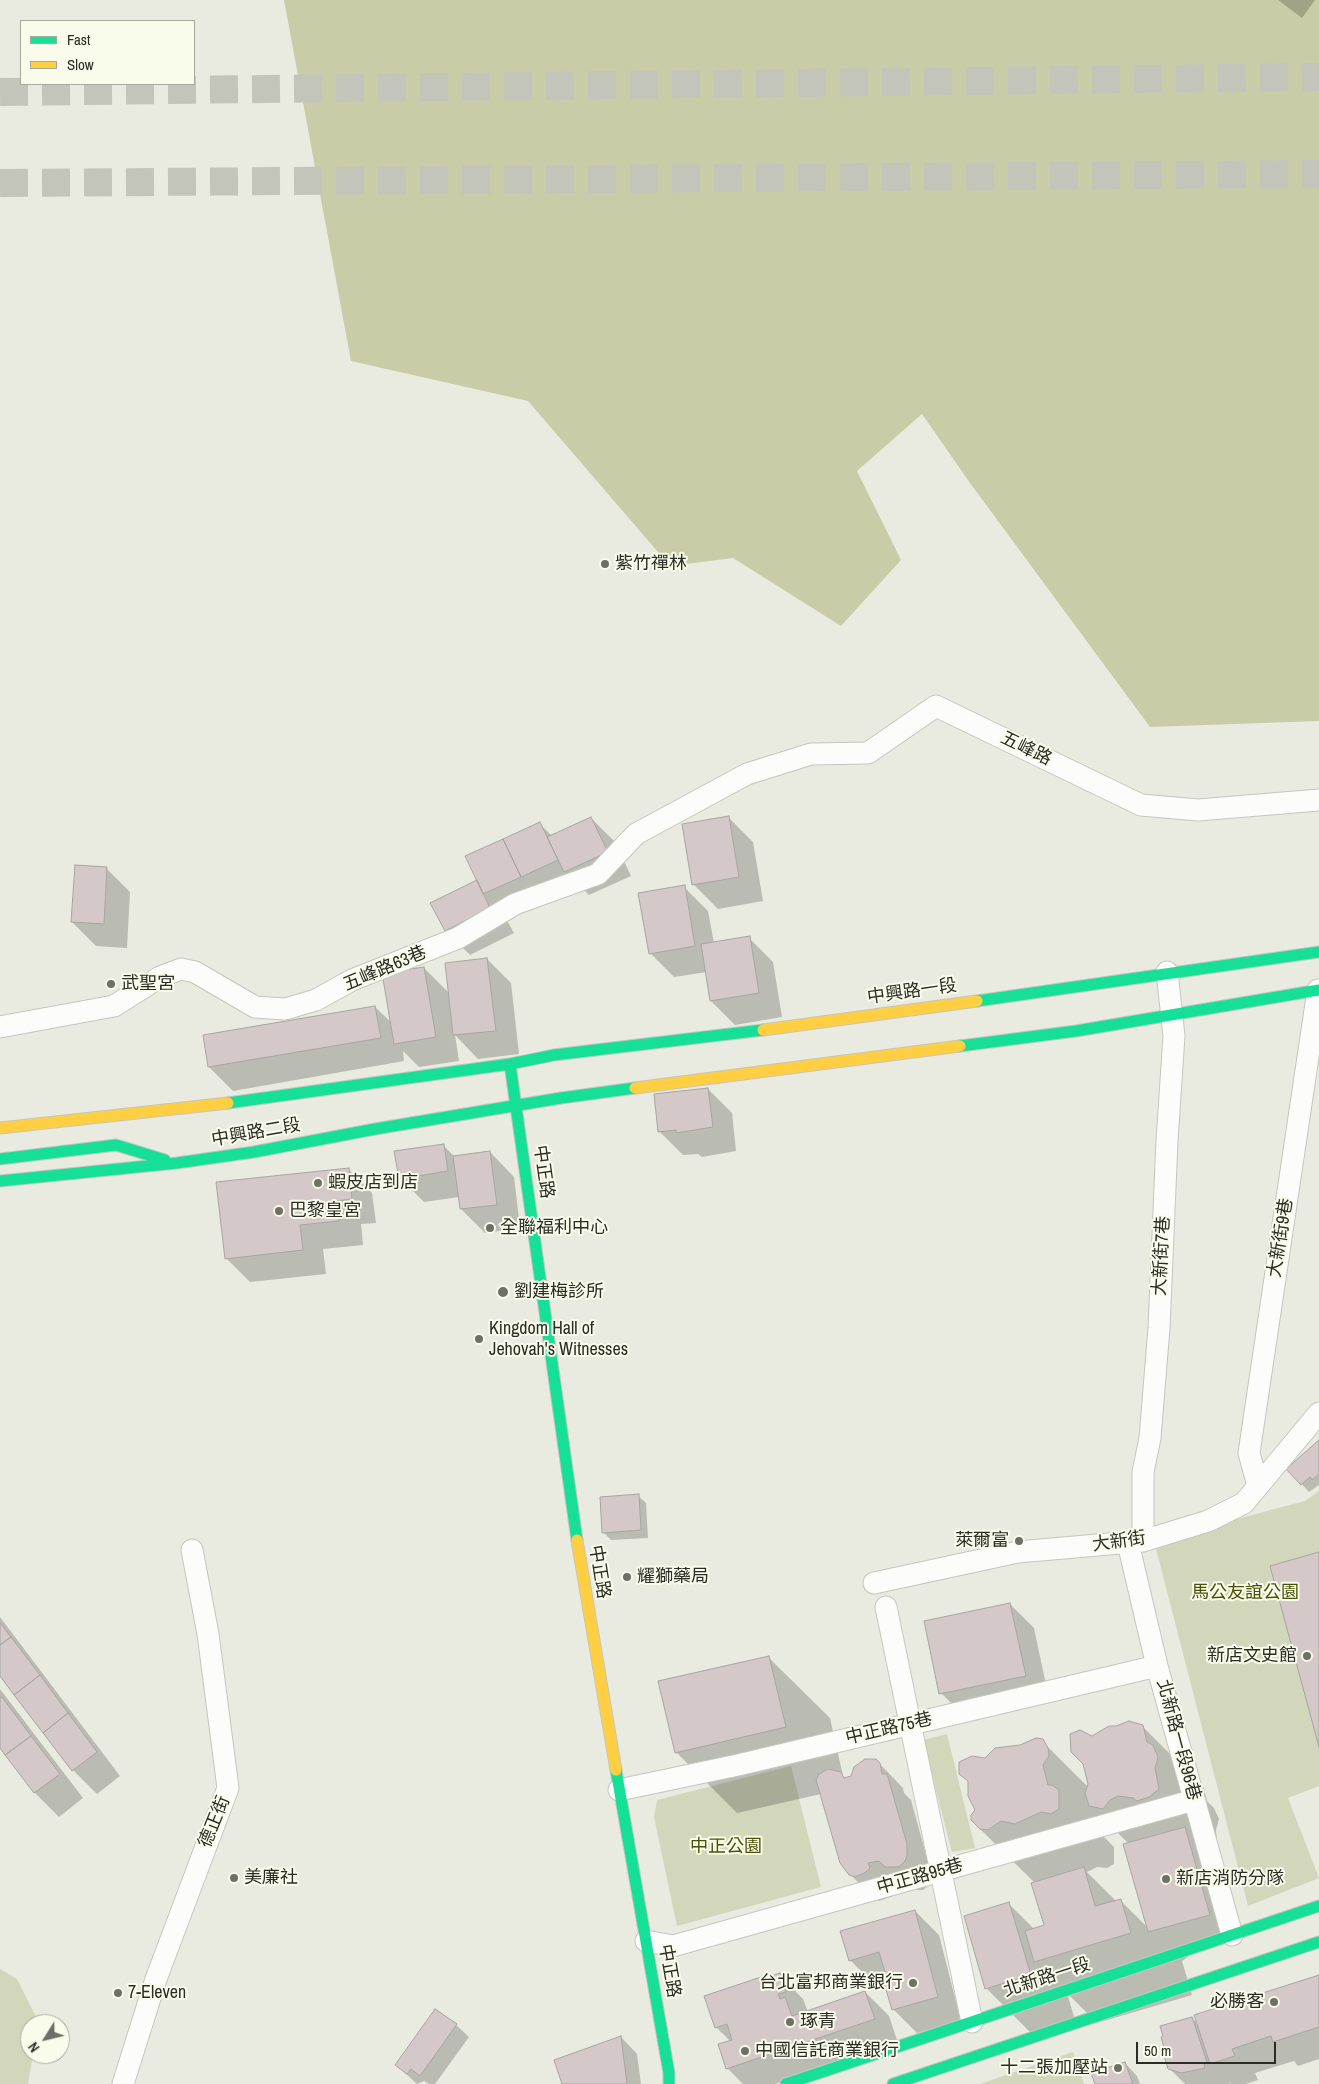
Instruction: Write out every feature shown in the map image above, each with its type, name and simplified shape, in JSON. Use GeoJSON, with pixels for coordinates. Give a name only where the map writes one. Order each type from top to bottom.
{"type":"FeatureCollection","features":[{"type":"Feature","properties":{"kind":"street","name":"五峰路"},"geometry":{"type":"LineString","coordinates":[[746,774],[811,754],[868,753],[936,706],[1141,804],[1198,810],[1319,800]]}},
{"type":"Feature","properties":{"kind":"street","name":"五峰路63巷"},"geometry":{"type":"LineString","coordinates":[[0,1027],[114,1006],[160,977],[181,969],[195,972],[256,1007],[285,1009],[316,1000],[352,980],[458,938],[516,904],[598,874],[636,834],[746,774]]}},
{"type":"Feature","properties":{"kind":"street","name":"中興路一段"},"geometry":{"type":"LineString","coordinates":[[510,1064],[554,1055],[876,1015],[1167,972],[1319,952]]}},
{"type":"Feature","properties":{"kind":"street","name":"大新街7巷"},"geometry":{"type":"LineString","coordinates":[[1135,1542],[1143,1472],[1150,1438],[1158,1328],[1174,1036],[1167,972]]}},
{"type":"Feature","properties":{"kind":"street"},"geometry":{"type":"LineString","coordinates":[[516,1106],[561,1098],[841,1063],[1172,1015],[1319,990]]}},
{"type":"Feature","properties":{"kind":"street","name":"大新街9巷"},"geometry":{"type":"LineString","coordinates":[[1258,1486],[1249,1453],[1319,990]]}},
{"type":"Feature","properties":{"kind":"street","name":"中正路"},"geometry":{"type":"LineString","coordinates":[[510,1064],[583,1583],[669,2073],[669,2084]]}},
{"type":"Feature","properties":{"kind":"street","name":"中興路二段"},"geometry":{"type":"LineString","coordinates":[[0,1128],[180,1110],[510,1064]]}},
{"type":"Feature","properties":{"kind":"street","name":"中興路二段"},"geometry":{"type":"LineString","coordinates":[[0,1181],[177,1164],[516,1106]]}},
{"type":"Feature","properties":{"kind":"street"},"geometry":{"type":"LineString","coordinates":[[0,1160],[116,1145],[177,1164]]}},
{"type":"Feature","properties":{"kind":"street","name":"大新街"},"geometry":{"type":"LineString","coordinates":[[874,1583],[1018,1552],[1135,1542],[1208,1521],[1244,1503],[1319,1413]]}},
{"type":"Feature","properties":{"kind":"street","name":"北新路一段96巷"},"geometry":{"type":"LineString","coordinates":[[1135,1542],[1158,1666],[1232,1936]]}},
{"type":"Feature","properties":{"kind":"street","name":"德正街"},"geometry":{"type":"LineString","coordinates":[[123,2084],[156,1979],[228,1788],[208,1634],[192,1550]]}},
{"type":"Feature","properties":{"kind":"street"},"geometry":{"type":"LineString","coordinates":[[886,1607],[972,2022]]}},
{"type":"Feature","properties":{"kind":"street","name":"中正路75巷"},"geometry":{"type":"LineString","coordinates":[[619,1790],[1158,1666]]}},
{"type":"Feature","properties":{"kind":"street","name":"中正路95巷"},"geometry":{"type":"LineString","coordinates":[[646,1941],[673,1946],[1194,1800]]}},
{"type":"Feature","properties":{"kind":"street","name":"北新路一段"},"geometry":{"type":"LineString","coordinates":[[786,2084],[1319,1906]]}},
{"type":"Feature","properties":{"kind":"street"},"geometry":{"type":"LineString","coordinates":[[893,2084],[1319,1942]]}},
{"type":"Feature","properties":{"kind":"green space"},"geometry":{"type":"Polygon","coordinates":[[[284,0],[1319,0],[1319,721],[1150,727],[970,483],[922,414],[857,471],[901,560],[841,626],[733,558],[670,566],[528,401],[351,361],[284,0]]]}},
{"type":"Feature","properties":{"kind":"green space","name":"馬公友誼公園"},"geometry":{"type":"Polygon","coordinates":[[[1319,1491],[1319,1786],[1288,1798],[1319,1878],[1248,1906],[1154,1541],[1305,1501],[1319,1491]]]}},
{"type":"Feature","properties":{"kind":"green space"},"geometry":{"type":"Polygon","coordinates":[[[947,1734],[975,1848],[952,1852],[923,1740],[947,1734]]]}},
{"type":"Feature","properties":{"kind":"green space","name":"中正公園"},"geometry":{"type":"Polygon","coordinates":[[[791,1766],[821,1887],[677,1926],[654,1817],[657,1800],[791,1766]]]}},
{"type":"Feature","properties":{"kind":"green space"},"geometry":{"type":"Polygon","coordinates":[[[0,1969],[17,1979],[34,2014],[20,2014],[20,2064],[31,2064],[28,2084],[0,2084],[0,1969]]]}},
{"type":"Feature","properties":{"kind":"green space"},"geometry":{"type":"Polygon","coordinates":[[[1073,2052],[1084,2084],[980,2084],[1073,2052]]]}},
{"type":"Feature","properties":{"kind":"building"},"geometry":{"type":"Polygon","coordinates":[[[729,816],[739,877],[692,885],[682,824],[729,816]]]}},
{"type":"Feature","properties":{"kind":"building"},"geometry":{"type":"Polygon","coordinates":[[[591,817],[608,852],[564,872],[547,837],[591,817]]]}},
{"type":"Feature","properties":{"kind":"building"},"geometry":{"type":"Polygon","coordinates":[[[540,822],[558,860],[521,877],[503,839],[540,822]]]}},
{"type":"Feature","properties":{"kind":"building"},"geometry":{"type":"Polygon","coordinates":[[[503,839],[521,877],[483,894],[465,856],[503,839]]]}},
{"type":"Feature","properties":{"kind":"building"},"geometry":{"type":"Polygon","coordinates":[[[75,865],[107,867],[104,924],[71,922],[75,865]]]}},
{"type":"Feature","properties":{"kind":"building"},"geometry":{"type":"Polygon","coordinates":[[[477,880],[490,908],[445,931],[430,903],[477,880]]]}},
{"type":"Feature","properties":{"kind":"building"},"geometry":{"type":"Polygon","coordinates":[[[685,885],[695,946],[649,954],[638,893],[685,885]]]}},
{"type":"Feature","properties":{"kind":"building"},"geometry":{"type":"Polygon","coordinates":[[[750,936],[759,993],[710,1001],[701,944],[750,936]]]}},
{"type":"Feature","properties":{"kind":"building"},"geometry":{"type":"Polygon","coordinates":[[[487,958],[496,1031],[453,1035],[445,963],[487,958]]]}},
{"type":"Feature","properties":{"kind":"building"},"geometry":{"type":"Polygon","coordinates":[[[424,967],[436,1037],[394,1044],[382,973],[424,967]]]}},
{"type":"Feature","properties":{"kind":"building"},"geometry":{"type":"Polygon","coordinates":[[[375,1006],[381,1038],[208,1067],[203,1035],[375,1006]]]}},
{"type":"Feature","properties":{"kind":"building"},"geometry":{"type":"Polygon","coordinates":[[[708,1088],[713,1127],[676,1133],[676,1130],[658,1132],[654,1094],[708,1088]]]}},
{"type":"Feature","properties":{"kind":"building"},"geometry":{"type":"Polygon","coordinates":[[[444,1144],[448,1171],[399,1179],[394,1151],[444,1144]]]}},
{"type":"Feature","properties":{"kind":"building"},"geometry":{"type":"Polygon","coordinates":[[[490,1151],[497,1205],[460,1209],[453,1156],[490,1151]]]}},
{"type":"Feature","properties":{"kind":"building","name":"巴黎皇宮"},"geometry":{"type":"Polygon","coordinates":[[[349,1168],[352,1199],[337,1201],[339,1221],[300,1225],[303,1250],[225,1259],[216,1182],[349,1168]]]}},
{"type":"Feature","properties":{"kind":"building"},"geometry":{"type":"Polygon","coordinates":[[[1319,1440],[1319,1474],[1312,1480],[1310,1477],[1301,1485],[1286,1469],[1319,1440]]]}},
{"type":"Feature","properties":{"kind":"building"},"geometry":{"type":"Polygon","coordinates":[[[639,1494],[641,1530],[602,1533],[600,1497],[639,1494]]]}},
{"type":"Feature","properties":{"kind":"building","name":"新店文史館"},"geometry":{"type":"Polygon","coordinates":[[[1319,1552],[1319,1747],[1270,1566],[1319,1552]]]}},
{"type":"Feature","properties":{"kind":"building"},"geometry":{"type":"Polygon","coordinates":[[[1010,1603],[1026,1676],[939,1694],[924,1621],[1010,1603]]]}},
{"type":"Feature","properties":{"kind":"building"},"geometry":{"type":"Polygon","coordinates":[[[0,1623],[11,1637],[0,1645],[0,1623]]]}},
{"type":"Feature","properties":{"kind":"building"},"geometry":{"type":"Polygon","coordinates":[[[11,1637],[40,1675],[14,1695],[0,1676],[0,1645],[11,1637]]]}},
{"type":"Feature","properties":{"kind":"building"},"geometry":{"type":"Polygon","coordinates":[[[769,1656],[786,1727],[675,1753],[658,1681],[769,1656]]]}},
{"type":"Feature","properties":{"kind":"building"},"geometry":{"type":"Polygon","coordinates":[[[40,1675],[68,1713],[43,1733],[14,1695],[40,1675]]]}},
{"type":"Feature","properties":{"kind":"building"},"geometry":{"type":"Polygon","coordinates":[[[2,1697],[31,1736],[5,1755],[0,1748],[0,1698],[2,1697]]]}},
{"type":"Feature","properties":{"kind":"building"},"geometry":{"type":"Polygon","coordinates":[[[68,1713],[97,1752],[72,1771],[43,1733],[68,1713]]]}},
{"type":"Feature","properties":{"kind":"building"},"geometry":{"type":"Polygon","coordinates":[[[1129,1721],[1143,1725],[1147,1742],[1153,1745],[1158,1757],[1155,1768],[1159,1789],[1149,1797],[1137,1801],[1133,1798],[1118,1796],[1110,1800],[1103,1809],[1089,1806],[1085,1793],[1088,1784],[1083,1764],[1071,1752],[1070,1734],[1080,1730],[1092,1736],[1109,1726],[1116,1726],[1129,1721]]]}},
{"type":"Feature","properties":{"kind":"building"},"geometry":{"type":"Polygon","coordinates":[[[31,1736],[60,1774],[34,1793],[5,1755],[31,1736]]]}},
{"type":"Feature","properties":{"kind":"building"},"geometry":{"type":"Polygon","coordinates":[[[1036,1738],[1043,1739],[1048,1748],[1049,1756],[1043,1765],[1048,1785],[1052,1785],[1059,1790],[1059,1809],[1051,1814],[1041,1812],[1015,1824],[1001,1821],[988,1830],[980,1829],[971,1820],[971,1815],[975,1810],[968,1796],[968,1781],[959,1774],[959,1762],[972,1756],[985,1758],[995,1748],[1020,1745],[1036,1738]]]}},
{"type":"Feature","properties":{"kind":"building"},"geometry":{"type":"Polygon","coordinates":[[[865,1759],[876,1759],[880,1763],[882,1774],[887,1774],[907,1844],[907,1855],[905,1861],[899,1867],[885,1867],[879,1861],[868,1863],[870,1868],[855,1877],[849,1875],[840,1863],[816,1780],[819,1774],[828,1769],[841,1772],[844,1778],[851,1776],[854,1767],[865,1759]]]}},
{"type":"Feature","properties":{"kind":"building","name":"新店消防分隊"},"geometry":{"type":"Polygon","coordinates":[[[1185,1827],[1210,1915],[1148,1932],[1123,1844],[1185,1827]]]}},
{"type":"Feature","properties":{"kind":"building"},"geometry":{"type":"Polygon","coordinates":[[[1084,1867],[1095,1906],[1121,1899],[1131,1933],[1034,1962],[1025,1931],[1044,1925],[1031,1883],[1084,1867]]]}},
{"type":"Feature","properties":{"kind":"building"},"geometry":{"type":"Polygon","coordinates":[[[1009,1902],[1031,1975],[985,1989],[964,1916],[1009,1902]]]}},
{"type":"Feature","properties":{"kind":"building"},"geometry":{"type":"Polygon","coordinates":[[[915,1910],[938,1997],[892,2010],[881,1973],[885,1972],[879,1952],[849,1961],[840,1931],[915,1910]]]}},
{"type":"Feature","properties":{"kind":"building","name":"琢青"},"geometry":{"type":"Polygon","coordinates":[[[780,1973],[786,1992],[778,1994],[780,1999],[785,1997],[792,2016],[865,1991],[875,2019],[726,2069],[718,2044],[732,2040],[727,2024],[715,2028],[704,1996],[770,1974],[771,1976],[780,1973]]]}},
{"type":"Feature","properties":{"kind":"building"},"geometry":{"type":"Polygon","coordinates":[[[1319,1975],[1319,2027],[1273,2042],[1271,2036],[1232,2049],[1235,2056],[1210,2064],[1194,2015],[1319,1975]]]}},
{"type":"Feature","properties":{"kind":"building"},"geometry":{"type":"Polygon","coordinates":[[[435,2009],[457,2024],[420,2076],[411,2069],[407,2074],[395,2065],[435,2009]]]}},
{"type":"Feature","properties":{"kind":"building"},"geometry":{"type":"Polygon","coordinates":[[[1192,2017],[1207,2062],[1204,2064],[1205,2068],[1181,2073],[1168,2069],[1162,2049],[1164,2048],[1161,2037],[1163,2036],[1160,2026],[1192,2017]]]}},
{"type":"Feature","properties":{"kind":"building"},"geometry":{"type":"Polygon","coordinates":[[[621,2036],[627,2084],[562,2084],[554,2060],[621,2036]]]}},
{"type":"Feature","properties":{"kind":"building","name":"十二張加壓站"},"geometry":{"type":"Polygon","coordinates":[[[1125,2062],[1133,2084],[1095,2084],[1091,2073],[1125,2062]]]}},
{"type":"Feature","properties":{"kind":"tunnel"},"geometry":{"type":"LineString","coordinates":[[0,92],[1319,77]]}},
{"type":"Feature","properties":{"kind":"tunnel"},"geometry":{"type":"LineString","coordinates":[[0,183],[1319,174]]}},
{"type":"Feature","properties":{"kind":"traffic: fast"},"geometry":{"type":"LineString","coordinates":[[977,1001],[1319,952]]}},
{"type":"Feature","properties":{"kind":"traffic: fast"},"geometry":{"type":"LineString","coordinates":[[960,1046],[1076,1031],[1319,990]]}},
{"type":"Feature","properties":{"kind":"traffic: fast"},"geometry":{"type":"LineString","coordinates":[[228,1103],[510,1064],[554,1055],[763,1030]]}},
{"type":"Feature","properties":{"kind":"traffic: fast"},"geometry":{"type":"LineString","coordinates":[[510,1064],[577,1540]]}},
{"type":"Feature","properties":{"kind":"traffic: fast"},"geometry":{"type":"LineString","coordinates":[[0,1181],[177,1163],[254,1152],[375,1129],[561,1098],[635,1088]]}},
{"type":"Feature","properties":{"kind":"traffic: fast"},"geometry":{"type":"LineString","coordinates":[[0,1159],[116,1145],[165,1160]]}},
{"type":"Feature","properties":{"kind":"traffic: fast"},"geometry":{"type":"LineString","coordinates":[[616,1770],[669,2073],[669,2084]]}},
{"type":"Feature","properties":{"kind":"traffic: fast"},"geometry":{"type":"LineString","coordinates":[[786,2084],[1319,1906]]}},
{"type":"Feature","properties":{"kind":"traffic: fast"},"geometry":{"type":"LineString","coordinates":[[893,2084],[1319,1942]]}},
{"type":"Feature","properties":{"kind":"traffic: slow"},"geometry":{"type":"LineString","coordinates":[[763,1030],[977,1001]]}},
{"type":"Feature","properties":{"kind":"traffic: slow"},"geometry":{"type":"LineString","coordinates":[[635,1088],[960,1046]]}},
{"type":"Feature","properties":{"kind":"traffic: slow"},"geometry":{"type":"LineString","coordinates":[[0,1128],[228,1103]]}},
{"type":"Feature","properties":{"kind":"traffic: slow"},"geometry":{"type":"LineString","coordinates":[[577,1540],[616,1770]]}},
{"type":"Feature","properties":{"kind":"place","name":"紫竹禪林"},"geometry":{"type":"Point","coordinates":[605,564]}},
{"type":"Feature","properties":{"kind":"place","name":"武聖宮"},"geometry":{"type":"Point","coordinates":[111,984]}},
{"type":"Feature","properties":{"kind":"place","name":"蝦皮店到店"},"geometry":{"type":"Point","coordinates":[318,1183]}},
{"type":"Feature","properties":{"kind":"place","name":"巴黎皇宮"},"geometry":{"type":"Point","coordinates":[279,1211]}},
{"type":"Feature","properties":{"kind":"place","name":"全聯福利中心"},"geometry":{"type":"Point","coordinates":[490,1228]}},
{"type":"Feature","properties":{"kind":"place","name":"劉建梅診所"},"geometry":{"type":"Point","coordinates":[503,1292]}},
{"type":"Feature","properties":{"kind":"place","name":"Kingdom Hall of Jehovah's Witnesses"},"geometry":{"type":"Point","coordinates":[479,1339]}},
{"type":"Feature","properties":{"kind":"place","name":"萊爾富"},"geometry":{"type":"Point","coordinates":[1019,1541]}},
{"type":"Feature","properties":{"kind":"place","name":"耀獅藥局"},"geometry":{"type":"Point","coordinates":[627,1577]}},
{"type":"Feature","properties":{"kind":"place","name":"新店文史館"},"geometry":{"type":"Point","coordinates":[1307,1656]}},
{"type":"Feature","properties":{"kind":"place","name":"美廉社"},"geometry":{"type":"Point","coordinates":[234,1878]}},
{"type":"Feature","properties":{"kind":"place","name":"新店消防分隊"},"geometry":{"type":"Point","coordinates":[1166,1879]}},
{"type":"Feature","properties":{"kind":"place","name":"台北富邦商業銀行"},"geometry":{"type":"Point","coordinates":[913,1983]}},
{"type":"Feature","properties":{"kind":"place","name":"7-Eleven"},"geometry":{"type":"Point","coordinates":[118,1993]}},
{"type":"Feature","properties":{"kind":"place","name":"必勝客"},"geometry":{"type":"Point","coordinates":[1274,2002]}},
{"type":"Feature","properties":{"kind":"place","name":"琢青"},"geometry":{"type":"Point","coordinates":[790,2022]}},
{"type":"Feature","properties":{"kind":"place","name":"中國信託商業銀行"},"geometry":{"type":"Point","coordinates":[745,2051]}},
{"type":"Feature","properties":{"kind":"place","name":"十二張加壓站"},"geometry":{"type":"Point","coordinates":[1118,2068]}}]}
